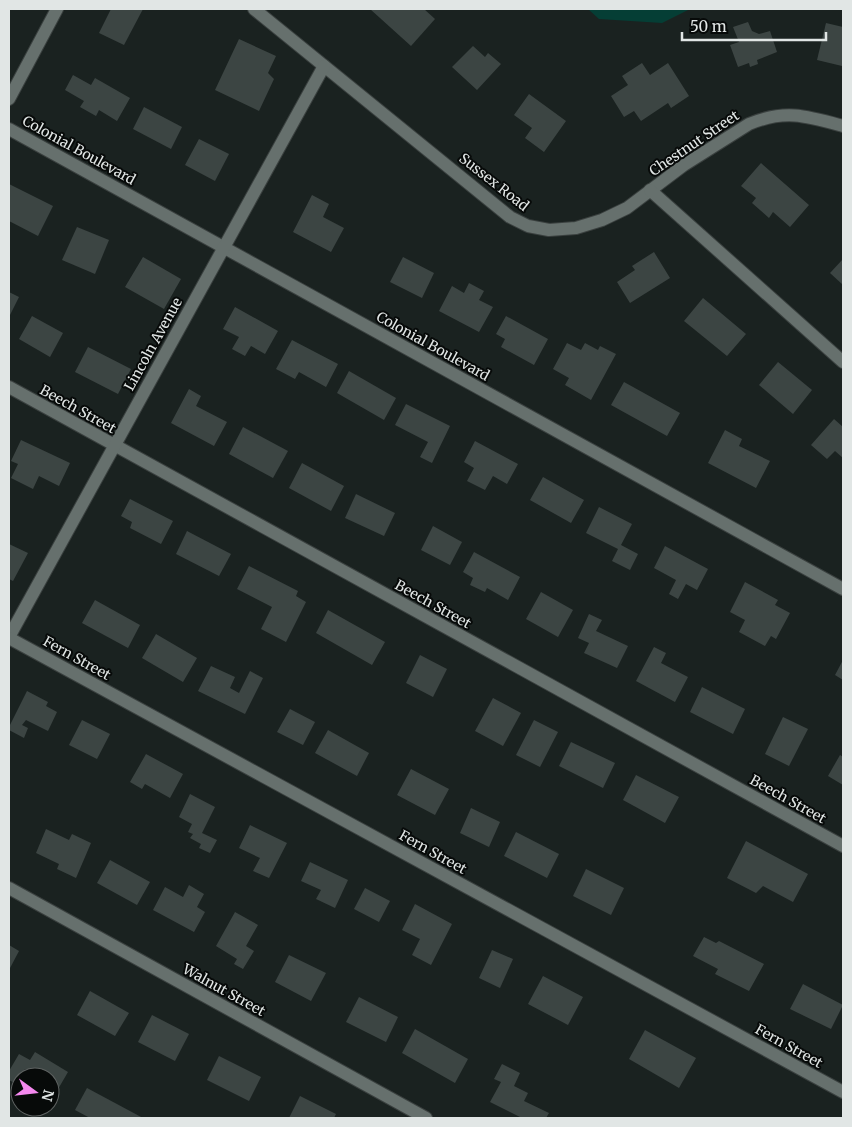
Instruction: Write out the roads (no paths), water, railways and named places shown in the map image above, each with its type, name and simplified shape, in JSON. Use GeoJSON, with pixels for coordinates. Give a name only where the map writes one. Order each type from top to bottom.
{"type":"FeatureCollection","features":[{"type":"Feature","properties":{"kind":"street"},"geometry":{"type":"LineString","coordinates":[[9,99],[56,9]]}},
{"type":"Feature","properties":{"kind":"street"},"geometry":{"type":"LineString","coordinates":[[241,9],[282,32]]}},
{"type":"Feature","properties":{"kind":"street","name":"Sussex Road"},"geometry":{"type":"LineString","coordinates":[[254,9],[510,217],[528,226],[548,230],[576,228],[602,220],[627,208],[650,190]]}},
{"type":"Feature","properties":{"kind":"street","name":"Lincoln Avenue"},"geometry":{"type":"LineString","coordinates":[[9,637],[324,66]]}},
{"type":"Feature","properties":{"kind":"street","name":"Chestnut Street"},"geometry":{"type":"LineString","coordinates":[[650,190],[684,165],[757,120],[778,115],[802,115],[843,126]]}},
{"type":"Feature","properties":{"kind":"street","name":"Colonial Boulevard"},"geometry":{"type":"LineString","coordinates":[[9,129],[843,589]]}},
{"type":"Feature","properties":{"kind":"street"},"geometry":{"type":"LineString","coordinates":[[650,190],[843,362]]}},
{"type":"Feature","properties":{"kind":"street","name":"Beech Street"},"geometry":{"type":"LineString","coordinates":[[9,387],[843,846]]}},
{"type":"Feature","properties":{"kind":"street","name":"Fern Street"},"geometry":{"type":"LineString","coordinates":[[9,637],[843,1092]]}},
{"type":"Feature","properties":{"kind":"street","name":"Walnut Street"},"geometry":{"type":"LineString","coordinates":[[9,888],[426,1118]]}}]}
